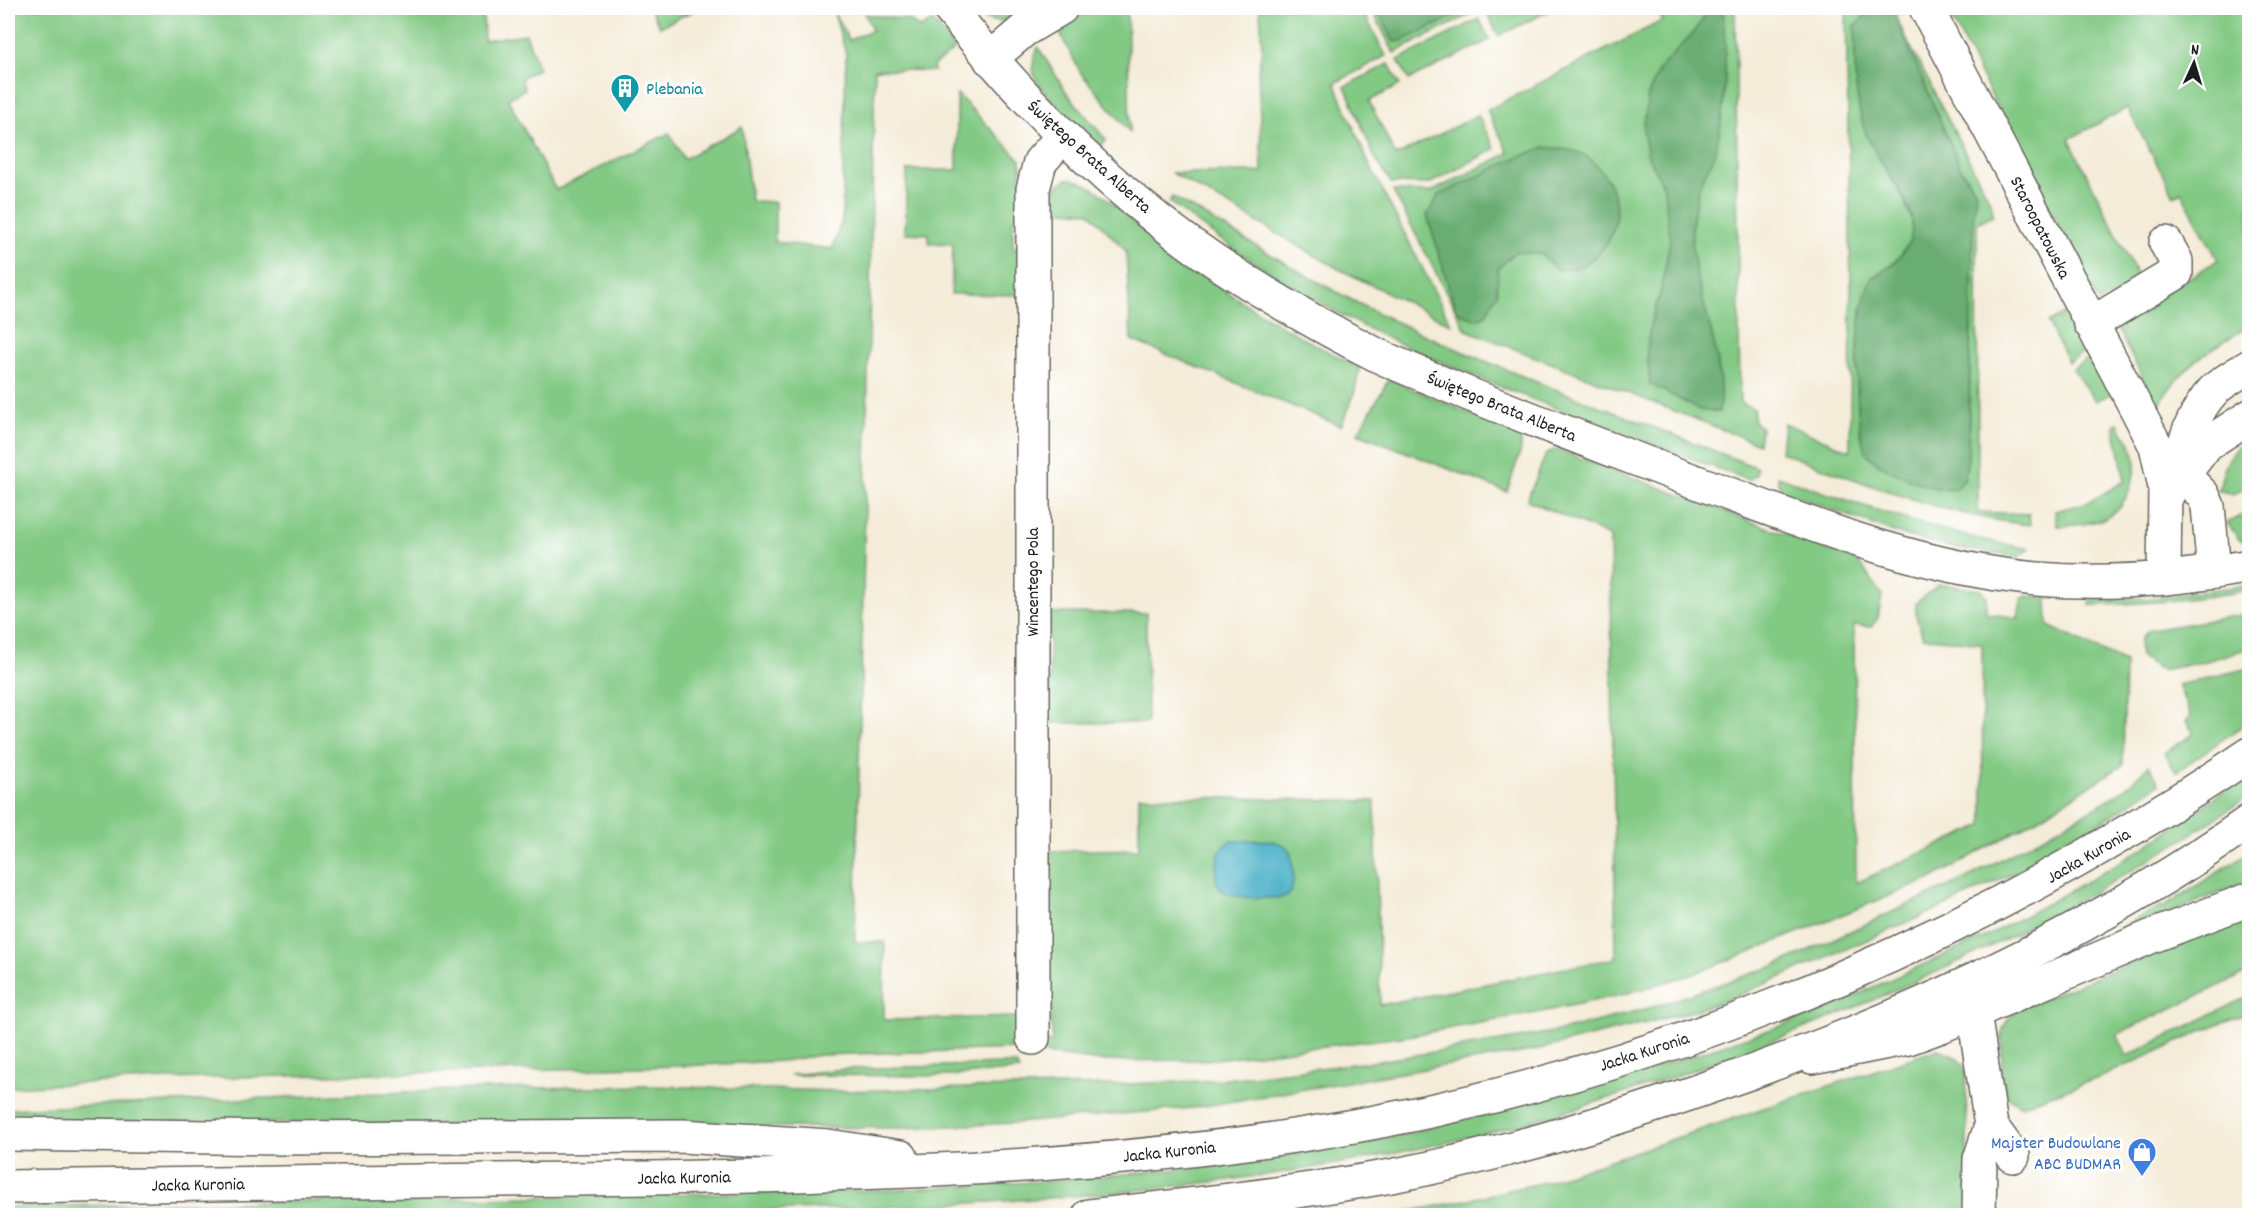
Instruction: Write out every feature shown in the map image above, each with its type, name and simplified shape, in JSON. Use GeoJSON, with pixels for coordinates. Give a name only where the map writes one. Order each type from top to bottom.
{"type":"FeatureCollection","features":[{"type":"Feature","properties":{"kind":"main road","name":"Świętego Brata Alberta"},"geometry":{"type":"LineString","coordinates":[[949,8],[990,59],[1063,136],[1137,201],[1223,266],[1293,309],[1377,355],[1474,396],[1758,504],[1870,545],[1955,567],[2036,579],[2090,582],[2164,578],[2250,566]]}},
{"type":"Feature","properties":{"kind":"main road"},"geometry":{"type":"LineString","coordinates":[[990,59],[1024,30],[1061,8]]}},
{"type":"Feature","properties":{"kind":"main road","name":"Staroopatowska"},"geometry":{"type":"LineString","coordinates":[[1926,8],[2091,324],[2172,463],[2203,495],[2208,506],[2214,572]]}},
{"type":"Feature","properties":{"kind":"main road","name":"Wincentego Pola"},"geometry":{"type":"LineString","coordinates":[[1033,1038],[1033,189],[1040,162],[1063,136]]}},
{"type":"Feature","properties":{"kind":"main road"},"geometry":{"type":"LineString","coordinates":[[2091,324],[2176,273],[2176,261],[2166,243]]}},
{"type":"Feature","properties":{"kind":"main road"},"geometry":{"type":"LineString","coordinates":[[2172,463],[2203,405],[2215,389],[2250,366]]}},
{"type":"Feature","properties":{"kind":"main road"},"geometry":{"type":"LineString","coordinates":[[2172,463],[2250,416]]}},
{"type":"Feature","properties":{"kind":"main road","name":"Staroopatowska"},"geometry":{"type":"LineString","coordinates":[[2164,578],[2163,470],[2172,463]]}},
{"type":"Feature","properties":{"kind":"main road","name":"Jacka Kuronia"},"geometry":{"type":"LineString","coordinates":[[8,1187],[781,1176],[957,1169],[1188,1150],[1335,1129],[1474,1101],[1618,1060],[1783,1002],[1924,941],[2096,851],[2250,754]]}},
{"type":"Feature","properties":{"kind":"main road"},"geometry":{"type":"LineString","coordinates":[[1089,1215],[1259,1197],[1421,1169],[1600,1124],[1779,1063],[1897,1014],[2051,941],[2152,884],[2250,821]]}},
{"type":"Feature","properties":{"kind":"main road"},"geometry":{"type":"LineString","coordinates":[[1779,1063],[1848,1052],[1908,1038],[1974,1013],[2151,937],[2250,899]]}},
{"type":"Feature","properties":{"kind":"main road"},"geometry":{"type":"LineString","coordinates":[[1974,1013],[1991,1126],[1980,1159],[1979,1215]]}},
{"type":"Feature","properties":{"kind":"main road"},"geometry":{"type":"LineString","coordinates":[[1991,1126],[2013,1156]]}},
{"type":"Feature","properties":{"kind":"main road"},"geometry":{"type":"LineString","coordinates":[[8,1134],[277,1138],[683,1136],[828,1146],[893,1155],[957,1169]]}},
{"type":"Feature","properties":{"kind":"green space"},"geometry":{"type":"Polygon","coordinates":[[[8,8],[483,8],[484,40],[526,34],[539,69],[521,78],[525,89],[508,99],[556,190],[669,133],[684,159],[742,127],[751,201],[775,202],[775,242],[832,249],[842,220],[846,54],[834,13],[849,40],[872,30],[865,14],[909,20],[920,28],[933,21],[955,49],[933,66],[934,71],[875,69],[855,942],[885,942],[884,1020],[1018,1017],[1018,1038],[1011,1043],[1023,1045],[1018,1049],[821,1055],[782,1061],[682,1066],[167,1079],[8,1087],[8,8]]]}},
{"type":"Feature","properties":{"kind":"green space"},"geometry":{"type":"Polygon","coordinates":[[[650,8],[699,8],[660,27],[650,8]]]}},
{"type":"Feature","properties":{"kind":"green space"},"geometry":{"type":"Polygon","coordinates":[[[973,8],[1011,8],[1017,16],[993,21],[983,17],[973,8]]]}},
{"type":"Feature","properties":{"kind":"green space"},"geometry":{"type":"Polygon","coordinates":[[[1096,8],[1127,8],[1130,132],[1081,73],[1057,28],[1096,8]]]}},
{"type":"Feature","properties":{"kind":"green space"},"geometry":{"type":"Polygon","coordinates":[[[1260,8],[1361,8],[1386,56],[1335,83],[1368,162],[1451,324],[1335,267],[1172,173],[1262,172],[1258,69],[1262,50],[1260,8]]]}},
{"type":"Feature","properties":{"kind":"green space"},"geometry":{"type":"Polygon","coordinates":[[[1371,8],[1473,8],[1475,12],[1394,53],[1371,8]]]}},
{"type":"Feature","properties":{"kind":"green space"},"geometry":{"type":"Polygon","coordinates":[[[1377,8],[1464,8],[1461,13],[1402,41],[1394,42],[1377,8]]]}},
{"type":"Feature","properties":{"kind":"green space"},"geometry":{"type":"Polygon","coordinates":[[[1503,8],[1555,8],[1498,36],[1488,15],[1503,8]]]}},
{"type":"Feature","properties":{"kind":"green space"},"geometry":{"type":"Polygon","coordinates":[[[1656,8],[1735,8],[1740,403],[1754,409],[1754,421],[1761,428],[1759,444],[1466,330],[1393,191],[1431,192],[1509,153],[1487,110],[1662,21],[1656,8]]]}},
{"type":"Feature","properties":{"kind":"green space"},"geometry":{"type":"Polygon","coordinates":[[[1846,8],[1872,8],[1855,26],[1860,113],[1882,164],[1903,198],[1912,220],[1912,238],[1899,258],[1871,279],[1861,311],[1858,357],[1860,431],[1964,481],[1968,458],[1973,221],[1976,192],[1962,171],[1897,19],[1992,205],[1993,215],[1977,223],[1978,512],[2029,514],[2030,525],[1998,521],[1935,506],[1872,486],[1781,452],[1784,423],[1850,451],[1851,295],[1846,8]]]}},
{"type":"Feature","properties":{"kind":"green space"},"geometry":{"type":"Polygon","coordinates":[[[1872,8],[1894,13],[1962,171],[1976,192],[1973,221],[1968,458],[1963,481],[1958,487],[1951,489],[1940,489],[1912,480],[1874,461],[1865,450],[1860,430],[1857,395],[1858,354],[1861,314],[1865,296],[1871,279],[1890,266],[1905,250],[1912,229],[1910,211],[1871,145],[1859,108],[1855,67],[1855,26],[1872,8]]]}},
{"type":"Feature","properties":{"kind":"green space"},"geometry":{"type":"Polygon","coordinates":[[[1879,8],[1916,8],[1918,12],[1894,14],[1879,8]]]}},
{"type":"Feature","properties":{"kind":"green space"},"geometry":{"type":"Polygon","coordinates":[[[1946,8],[2249,8],[2249,326],[2197,360],[2166,393],[2158,407],[2115,324],[2218,260],[2181,192],[2174,196],[2127,108],[2069,139],[2140,281],[2099,303],[1946,8]]]}},
{"type":"Feature","properties":{"kind":"green space"},"geometry":{"type":"Polygon","coordinates":[[[1709,9],[1723,10],[1724,102],[1714,155],[1700,184],[1692,228],[1697,274],[1718,365],[1719,412],[1700,410],[1650,384],[1647,351],[1650,325],[1661,290],[1670,240],[1664,188],[1648,156],[1643,130],[1648,95],[1660,68],[1696,30],[1709,9]]]}},
{"type":"Feature","properties":{"kind":"green space"},"geometry":{"type":"Polygon","coordinates":[[[1479,19],[1490,40],[1409,80],[1398,60],[1479,19]]]}},
{"type":"Feature","properties":{"kind":"green space"},"geometry":{"type":"Polygon","coordinates":[[[1038,47],[1067,93],[1106,140],[1101,145],[1053,102],[1038,83],[1033,67],[1038,47]]]}},
{"type":"Feature","properties":{"kind":"green space"},"geometry":{"type":"Polygon","coordinates":[[[1389,64],[1400,85],[1369,101],[1396,156],[1478,115],[1495,149],[1429,184],[1391,183],[1375,158],[1345,86],[1389,64]]]}},
{"type":"Feature","properties":{"kind":"green space"},"geometry":{"type":"Polygon","coordinates":[[[957,94],[1021,160],[1020,217],[1013,221],[1013,246],[1020,251],[1019,295],[951,294],[953,244],[929,243],[929,234],[905,233],[907,170],[957,170],[957,94]]]}},
{"type":"Feature","properties":{"kind":"green space"},"geometry":{"type":"Polygon","coordinates":[[[1545,147],[1571,150],[1585,155],[1608,181],[1614,196],[1616,211],[1614,226],[1608,241],[1598,254],[1584,265],[1571,269],[1557,270],[1541,254],[1515,252],[1498,269],[1497,294],[1485,316],[1474,319],[1456,311],[1427,215],[1439,195],[1511,160],[1545,147]]]}},
{"type":"Feature","properties":{"kind":"green space"},"geometry":{"type":"Polygon","coordinates":[[[1067,179],[1077,180],[1097,190],[1166,249],[1219,287],[1303,338],[1360,368],[1354,394],[1341,426],[1131,340],[1126,251],[1089,212],[1053,209],[1055,188],[1067,179]]]}},
{"type":"Feature","properties":{"kind":"green space"},"geometry":{"type":"Polygon","coordinates":[[[1172,197],[1307,276],[1390,319],[1527,378],[1757,468],[1756,474],[1749,480],[1610,429],[1471,375],[1381,335],[1298,290],[1245,257],[1169,202],[1172,197]]]}},
{"type":"Feature","properties":{"kind":"green space"},"geometry":{"type":"Polygon","coordinates":[[[2073,309],[2092,347],[2068,362],[2048,323],[2073,309]]]}},
{"type":"Feature","properties":{"kind":"green space"},"geometry":{"type":"Polygon","coordinates":[[[2096,354],[2116,392],[2095,401],[2072,369],[2096,354]]]}},
{"type":"Feature","properties":{"kind":"green space"},"geometry":{"type":"Polygon","coordinates":[[[1389,379],[1521,435],[1521,450],[1507,492],[1358,433],[1389,379]]]}},
{"type":"Feature","properties":{"kind":"green space"},"geometry":{"type":"Polygon","coordinates":[[[2118,423],[2136,459],[2134,474],[2126,497],[2112,514],[2103,519],[2057,526],[2055,511],[2089,502],[2125,481],[2114,425],[2118,423]]]}},
{"type":"Feature","properties":{"kind":"green space"},"geometry":{"type":"Polygon","coordinates":[[[2249,437],[2249,486],[2233,495],[2219,490],[2228,460],[2249,437]]]}},
{"type":"Feature","properties":{"kind":"green space"},"geometry":{"type":"Polygon","coordinates":[[[1556,449],[1858,561],[1882,595],[1878,618],[1871,627],[1854,625],[1856,883],[1983,825],[1982,644],[1923,637],[1916,616],[1916,603],[1939,584],[1982,590],[1987,596],[1986,613],[2018,618],[2021,600],[2026,596],[2047,597],[2048,626],[2125,662],[2123,765],[2032,822],[1931,879],[1694,974],[1621,995],[1402,1037],[1207,1060],[1101,1061],[1047,1054],[1041,1050],[1040,1039],[1052,1043],[1049,851],[1139,849],[1139,796],[1375,801],[1380,1005],[1616,958],[1610,536],[1527,500],[1546,454],[1556,449]]]}},
{"type":"Feature","properties":{"kind":"green space"},"geometry":{"type":"Polygon","coordinates":[[[1778,476],[1902,518],[2030,549],[2019,557],[1950,547],[1896,533],[1783,492],[1778,483],[1778,476]]]}},
{"type":"Feature","properties":{"kind":"green space"},"geometry":{"type":"Polygon","coordinates":[[[2249,511],[2249,544],[2239,539],[2227,523],[2249,511]]]}},
{"type":"Feature","properties":{"kind":"green space"},"geometry":{"type":"Polygon","coordinates":[[[2249,585],[2249,590],[2209,596],[2090,605],[2090,599],[2148,598],[2249,585]]]}},
{"type":"Feature","properties":{"kind":"green space"},"geometry":{"type":"Polygon","coordinates":[[[1049,613],[1146,613],[1147,723],[1050,723],[1049,613]]]}},
{"type":"Feature","properties":{"kind":"green space"},"geometry":{"type":"Polygon","coordinates":[[[2249,614],[2249,648],[2203,662],[2162,670],[2140,657],[2141,638],[2150,630],[2249,614]]]}},
{"type":"Feature","properties":{"kind":"green space"},"geometry":{"type":"Polygon","coordinates":[[[2249,668],[2249,721],[2176,772],[2164,753],[2194,734],[2186,721],[2191,717],[2178,685],[2249,668]]]}},
{"type":"Feature","properties":{"kind":"green space"},"geometry":{"type":"Polygon","coordinates":[[[2149,765],[2159,784],[2102,822],[2028,866],[1950,904],[1730,999],[1686,1013],[1532,1051],[1192,1108],[1016,1123],[904,1128],[8,1121],[8,1109],[475,1089],[647,1086],[841,1091],[1105,1085],[1218,1080],[1379,1061],[1565,1030],[1656,1006],[1774,966],[1967,878],[2093,809],[2125,789],[2149,765]]]}},
{"type":"Feature","properties":{"kind":"green space"},"geometry":{"type":"Polygon","coordinates":[[[2249,773],[2249,796],[2188,836],[2062,910],[1932,974],[1797,1031],[1652,1084],[1535,1120],[1416,1149],[1215,1182],[1113,1193],[909,1206],[603,1213],[8,1216],[8,1207],[887,1190],[1051,1181],[1210,1166],[1395,1137],[1641,1072],[1781,1026],[1865,991],[1991,934],[2061,896],[2144,848],[2249,773]]]}},
{"type":"Feature","properties":{"kind":"green space"},"geometry":{"type":"Polygon","coordinates":[[[2249,852],[2249,881],[2090,945],[2160,906],[2164,907],[2249,852]]]}},
{"type":"Feature","properties":{"kind":"green space"},"geometry":{"type":"Polygon","coordinates":[[[2249,914],[2249,972],[2117,1034],[2127,1056],[2249,996],[2249,1013],[2218,1024],[2101,1077],[2021,1106],[2007,1096],[2002,1077],[2002,1033],[2007,1021],[2018,1010],[2249,914]]]}},
{"type":"Feature","properties":{"kind":"green space"},"geometry":{"type":"Polygon","coordinates":[[[1938,1049],[1956,1057],[1966,1073],[1968,1215],[1384,1216],[1549,1181],[1938,1049]]]}},
{"type":"Feature","properties":{"kind":"green space"},"geometry":{"type":"Polygon","coordinates":[[[1016,1064],[1019,1070],[951,1076],[790,1075],[845,1069],[1016,1064]]]}},
{"type":"Feature","properties":{"kind":"water"},"geometry":{"type":"Polygon","coordinates":[[[1230,841],[1270,841],[1289,850],[1293,880],[1288,896],[1244,897],[1223,891],[1217,882],[1217,861],[1220,851],[1230,841]]]}},
{"type":"Feature","properties":{"kind":"place","name":"Plebania"},"geometry":{"type":"Point","coordinates":[625,114]}},
{"type":"Feature","properties":{"kind":"place","name":"Majster Budowlane ABC BUDMAR"},"geometry":{"type":"Point","coordinates":[2142,1178]}}]}
